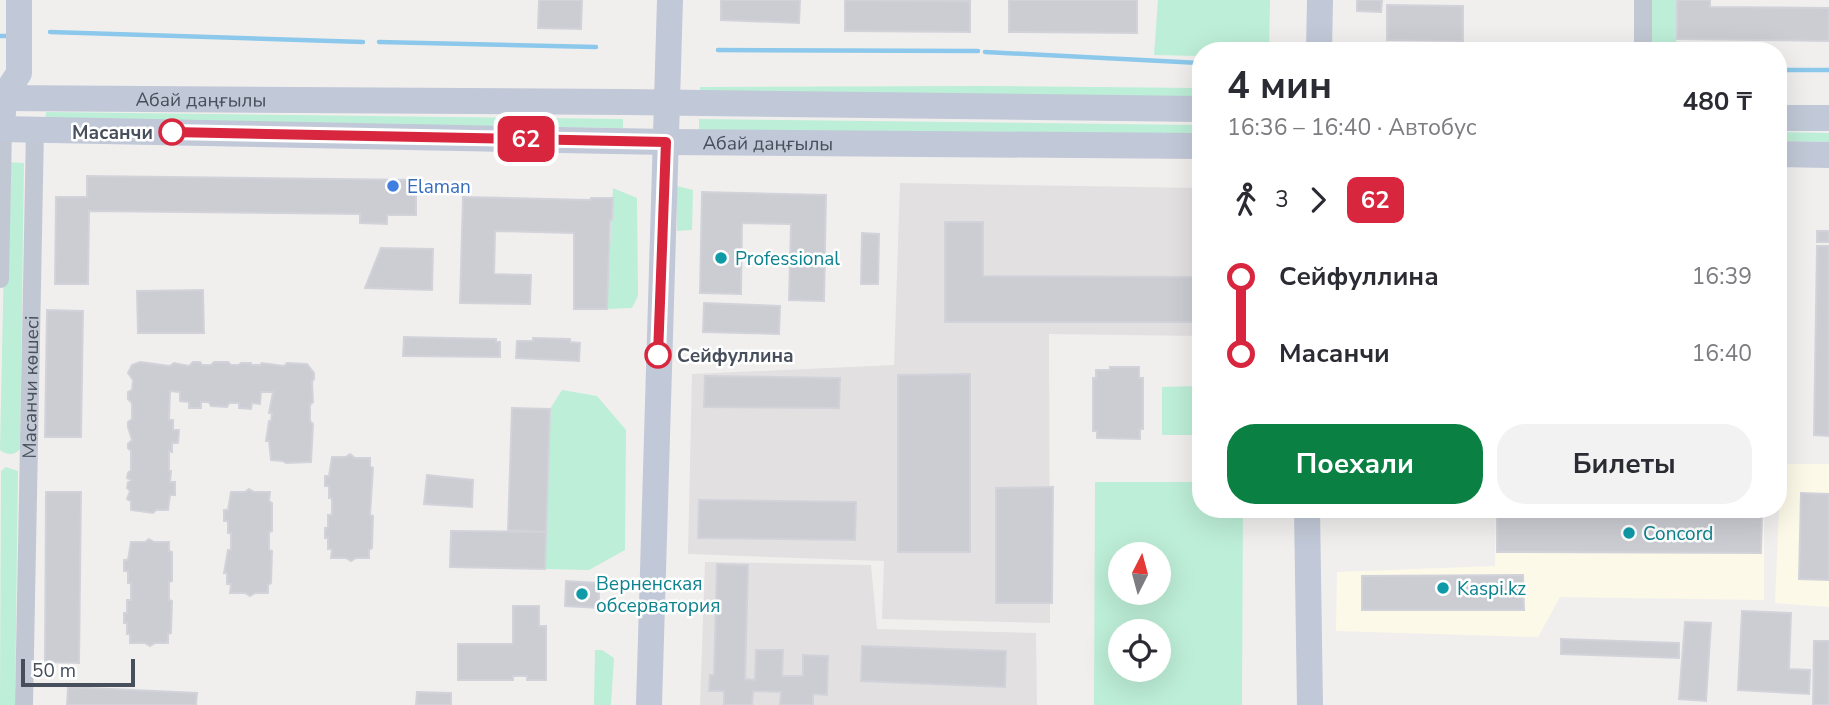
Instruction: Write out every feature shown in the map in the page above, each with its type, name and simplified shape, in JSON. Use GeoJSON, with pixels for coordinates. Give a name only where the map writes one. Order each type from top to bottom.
{"type":"FeatureCollection","features":[{"type":"Feature","properties":{"kind":"main road"},"geometry":{"type":"LineString","coordinates":[[19,0],[19,73],[35,99]]}},
{"type":"Feature","properties":{"kind":"main road"},"geometry":{"type":"LineString","coordinates":[[649,705],[670,0]]}},
{"type":"Feature","properties":{"kind":"main road"},"geometry":{"type":"LineString","coordinates":[[1319,42],[1320,0]]}},
{"type":"Feature","properties":{"kind":"main road"},"geometry":{"type":"LineString","coordinates":[[1,129],[2,98],[19,73]]}},
{"type":"Feature","properties":{"kind":"main road","name":"Абай даңғылы"},"geometry":{"type":"LineString","coordinates":[[2,98],[1192,109]]}},
{"type":"Feature","properties":{"kind":"main road","name":"Масанчи көшесі"},"geometry":{"type":"LineString","coordinates":[[35,99],[35,129]]}},
{"type":"Feature","properties":{"kind":"main road"},"geometry":{"type":"LineString","coordinates":[[1787,118],[1829,118]]}},
{"type":"Feature","properties":{"kind":"main road","name":"Абай даңғылы"},"geometry":{"type":"LineString","coordinates":[[1,129],[666,142],[1192,146]]}},
{"type":"Feature","properties":{"kind":"main road"},"geometry":{"type":"LineString","coordinates":[[1787,153],[1829,155]]}},
{"type":"Feature","properties":{"kind":"main road"},"geometry":{"type":"LineString","coordinates":[[1307,518],[1310,705]]}},
{"type":"Feature","properties":{"kind":"street"},"geometry":{"type":"LineString","coordinates":[[1643,0],[1643,42]]}},
{"type":"Feature","properties":{"kind":"street"},"geometry":{"type":"LineString","coordinates":[[0,279],[1,129]]}},
{"type":"Feature","properties":{"kind":"street","name":"Масанчи көшесі"},"geometry":{"type":"LineString","coordinates":[[23,705],[35,129]]}},
{"type":"Feature","properties":{"kind":"shaded area"},"geometry":{"type":"Polygon","coordinates":[[[900,183],[1192,188],[1192,336],[1049,334],[1050,623],[882,619],[884,561],[688,554],[692,374],[894,365],[900,183]]]}},
{"type":"Feature","properties":{"kind":"shaded area"},"geometry":{"type":"Polygon","coordinates":[[[1787,464],[1829,464],[1829,607],[1775,603],[1779,518],[1787,518],[1787,464]]]}},
{"type":"Feature","properties":{"kind":"shaded area"},"geometry":{"type":"Polygon","coordinates":[[[1496,518],[1764,518],[1764,600],[1560,597],[1538,637],[1336,631],[1337,572],[1495,566],[1496,518]]]}},
{"type":"Feature","properties":{"kind":"shaded area"},"geometry":{"type":"Polygon","coordinates":[[[705,562],[871,565],[877,629],[1036,633],[1037,705],[700,705],[705,562]]]}},
{"type":"Feature","properties":{"kind":"green space"},"geometry":{"type":"Polygon","coordinates":[[[1158,0],[1270,0],[1269,42],[1192,42],[1192,56],[1154,55],[1158,0]]]}},
{"type":"Feature","properties":{"kind":"green space"},"geometry":{"type":"Polygon","coordinates":[[[1643,0],[1677,0],[1676,42],[1643,42],[1643,0]]]}},
{"type":"Feature","properties":{"kind":"green space"},"geometry":{"type":"Polygon","coordinates":[[[700,87],[1192,88],[1192,109],[700,103],[700,87]]]}},
{"type":"Feature","properties":{"kind":"green space"},"geometry":{"type":"Polygon","coordinates":[[[46,112],[623,119],[623,128],[45,122],[46,112]]]}},
{"type":"Feature","properties":{"kind":"green space"},"geometry":{"type":"Polygon","coordinates":[[[699,119],[1192,125],[1192,136],[699,130],[699,119]]]}},
{"type":"Feature","properties":{"kind":"green space"},"geometry":{"type":"Polygon","coordinates":[[[1787,132],[1829,133],[1829,142],[1787,141],[1787,132]]]}},
{"type":"Feature","properties":{"kind":"green space"},"geometry":{"type":"Polygon","coordinates":[[[6,162],[24,163],[20,449],[10,454],[0,450],[6,162]]]}},
{"type":"Feature","properties":{"kind":"green space"},"geometry":{"type":"Polygon","coordinates":[[[677,186],[693,190],[692,230],[677,231],[677,186]]]}},
{"type":"Feature","properties":{"kind":"green space"},"geometry":{"type":"Polygon","coordinates":[[[613,188],[637,198],[638,296],[632,308],[607,309],[613,188]]]}},
{"type":"Feature","properties":{"kind":"green space"},"geometry":{"type":"Polygon","coordinates":[[[1192,386],[1192,435],[1162,435],[1162,387],[1192,386]]]}},
{"type":"Feature","properties":{"kind":"green space"},"geometry":{"type":"Polygon","coordinates":[[[562,390],[597,396],[626,430],[625,550],[589,570],[545,569],[550,409],[562,390]]]}},
{"type":"Feature","properties":{"kind":"green space"},"geometry":{"type":"Polygon","coordinates":[[[6,467],[18,471],[15,705],[0,705],[1,471],[6,467]]]}},
{"type":"Feature","properties":{"kind":"green space"},"geometry":{"type":"Polygon","coordinates":[[[1095,482],[1192,482],[1192,518],[1243,518],[1242,705],[1094,705],[1095,482]]]}},
{"type":"Feature","properties":{"kind":"green space"},"geometry":{"type":"Polygon","coordinates":[[[595,650],[602,650],[614,658],[611,705],[594,705],[595,650]]]}},
{"type":"Feature","properties":{"kind":"building"},"geometry":{"type":"Polygon","coordinates":[[[539,0],[582,0],[581,29],[538,28],[539,0]]]}},
{"type":"Feature","properties":{"kind":"building"},"geometry":{"type":"Polygon","coordinates":[[[721,0],[800,0],[799,23],[721,20],[721,0]]]}},
{"type":"Feature","properties":{"kind":"building"},"geometry":{"type":"Polygon","coordinates":[[[845,0],[970,1],[970,32],[845,31],[845,0]]]}},
{"type":"Feature","properties":{"kind":"building"},"geometry":{"type":"Polygon","coordinates":[[[1009,0],[1137,0],[1137,33],[1009,32],[1009,0]]]}},
{"type":"Feature","properties":{"kind":"building"},"geometry":{"type":"Polygon","coordinates":[[[1357,0],[1382,0],[1381,12],[1357,11],[1357,0]]]}},
{"type":"Feature","properties":{"kind":"building"},"geometry":{"type":"Polygon","coordinates":[[[1677,0],[1710,0],[1710,7],[1829,8],[1829,41],[1677,39],[1677,0]]]}},
{"type":"Feature","properties":{"kind":"building"},"geometry":{"type":"Polygon","coordinates":[[[1387,5],[1463,6],[1463,41],[1387,40],[1387,5]]]}},
{"type":"Feature","properties":{"kind":"building"},"geometry":{"type":"Polygon","coordinates":[[[87,176],[416,180],[416,215],[387,215],[387,224],[360,223],[360,214],[89,211],[88,284],[55,284],[56,197],[87,197],[87,176]]]}},
{"type":"Feature","properties":{"kind":"building","name":"Professional"},"geometry":{"type":"Polygon","coordinates":[[[702,192],[826,195],[824,301],[789,300],[791,224],[742,223],[741,294],[700,293],[702,192]]]}},
{"type":"Feature","properties":{"kind":"building"},"geometry":{"type":"Polygon","coordinates":[[[463,197],[591,200],[613,198],[607,309],[574,309],[574,233],[495,231],[494,274],[531,275],[530,304],[460,303],[463,197]]]}},
{"type":"Feature","properties":{"kind":"building"},"geometry":{"type":"Polygon","coordinates":[[[945,222],[983,222],[983,276],[1192,277],[1192,322],[945,322],[945,222]]]}},
{"type":"Feature","properties":{"kind":"building"},"geometry":{"type":"Polygon","coordinates":[[[1817,231],[1829,231],[1829,242],[1817,242],[1817,231]]]}},
{"type":"Feature","properties":{"kind":"building"},"geometry":{"type":"Polygon","coordinates":[[[862,233],[879,234],[878,284],[861,284],[862,233]]]}},
{"type":"Feature","properties":{"kind":"building"},"geometry":{"type":"Polygon","coordinates":[[[1817,246],[1829,246],[1829,436],[1814,435],[1817,246]]]}},
{"type":"Feature","properties":{"kind":"building"},"geometry":{"type":"Polygon","coordinates":[[[381,248],[433,249],[432,290],[365,288],[381,248]]]}},
{"type":"Feature","properties":{"kind":"building"},"geometry":{"type":"Polygon","coordinates":[[[203,290],[204,333],[138,333],[137,291],[203,290]]]}},
{"type":"Feature","properties":{"kind":"building"},"geometry":{"type":"Polygon","coordinates":[[[704,303],[780,306],[779,334],[703,332],[704,303]]]}},
{"type":"Feature","properties":{"kind":"building"},"geometry":{"type":"Polygon","coordinates":[[[47,310],[83,311],[81,437],[45,437],[47,310]]]}},
{"type":"Feature","properties":{"kind":"building"},"geometry":{"type":"Polygon","coordinates":[[[404,337],[496,339],[496,342],[500,342],[500,357],[403,356],[404,337]]]}},
{"type":"Feature","properties":{"kind":"building"},"geometry":{"type":"Polygon","coordinates":[[[533,338],[570,339],[570,342],[580,343],[579,361],[516,358],[517,341],[533,341],[533,338]]]}},
{"type":"Feature","properties":{"kind":"building"},"geometry":{"type":"Polygon","coordinates":[[[140,362],[170,366],[174,363],[189,366],[193,362],[200,362],[202,365],[211,365],[214,362],[228,362],[231,365],[307,364],[314,373],[313,402],[310,405],[310,421],[313,424],[311,462],[286,463],[271,460],[269,441],[266,441],[271,421],[272,413],[269,413],[273,392],[261,392],[260,404],[252,403],[251,409],[239,408],[239,403],[229,403],[227,407],[211,406],[209,402],[201,402],[201,408],[189,408],[189,402],[180,401],[180,392],[170,391],[169,420],[173,420],[173,430],[179,430],[178,443],[172,443],[172,452],[169,451],[170,482],[175,482],[175,495],[170,495],[168,510],[156,510],[153,513],[131,510],[131,501],[127,499],[130,491],[127,488],[131,480],[127,478],[131,470],[131,451],[128,444],[132,440],[128,422],[132,419],[132,403],[128,399],[128,392],[132,390],[133,380],[128,373],[132,365],[140,362]]]}},
{"type":"Feature","properties":{"kind":"building"},"geometry":{"type":"Polygon","coordinates":[[[1110,367],[1139,367],[1139,378],[1143,378],[1143,429],[1140,429],[1140,439],[1097,438],[1097,431],[1093,431],[1093,378],[1096,378],[1096,370],[1110,370],[1110,367]]]}},
{"type":"Feature","properties":{"kind":"building"},"geometry":{"type":"Polygon","coordinates":[[[970,374],[970,552],[898,552],[898,375],[970,374]]]}},
{"type":"Feature","properties":{"kind":"building"},"geometry":{"type":"Polygon","coordinates":[[[705,376],[840,378],[839,408],[704,407],[705,376]]]}},
{"type":"Feature","properties":{"kind":"building"},"geometry":{"type":"Polygon","coordinates":[[[512,408],[550,409],[546,532],[508,530],[512,408]]]}},
{"type":"Feature","properties":{"kind":"building"},"geometry":{"type":"Polygon","coordinates":[[[350,454],[355,458],[370,458],[370,466],[373,468],[370,515],[373,516],[372,548],[369,550],[369,558],[356,558],[351,561],[346,558],[331,558],[332,549],[328,549],[328,538],[325,538],[328,515],[332,515],[332,498],[329,498],[329,486],[325,486],[325,476],[329,476],[332,457],[346,457],[350,454]]]}},
{"type":"Feature","properties":{"kind":"building"},"geometry":{"type":"Polygon","coordinates":[[[427,475],[473,480],[472,507],[424,504],[427,475]]]}},
{"type":"Feature","properties":{"kind":"building"},"geometry":{"type":"Polygon","coordinates":[[[1053,487],[1052,603],[996,603],[996,488],[1053,487]]]}},
{"type":"Feature","properties":{"kind":"building"},"geometry":{"type":"Polygon","coordinates":[[[249,489],[254,492],[270,492],[269,501],[272,503],[272,531],[269,532],[269,550],[272,551],[271,583],[268,585],[268,593],[255,593],[250,596],[245,593],[230,593],[231,584],[227,584],[227,573],[224,573],[228,550],[231,550],[231,533],[228,533],[228,521],[224,521],[224,510],[228,510],[231,492],[245,492],[249,489]]]}},
{"type":"Feature","properties":{"kind":"building"},"geometry":{"type":"Polygon","coordinates":[[[46,492],[81,492],[79,663],[45,662],[46,492]]]}},
{"type":"Feature","properties":{"kind":"building"},"geometry":{"type":"Polygon","coordinates":[[[1801,493],[1829,494],[1829,580],[1799,579],[1801,493]]]}},
{"type":"Feature","properties":{"kind":"building"},"geometry":{"type":"Polygon","coordinates":[[[699,500],[856,502],[855,540],[698,538],[699,500]]]}},
{"type":"Feature","properties":{"kind":"building","name":"Concord"},"geometry":{"type":"Polygon","coordinates":[[[1497,518],[1762,518],[1761,553],[1497,552],[1497,518]]]}},
{"type":"Feature","properties":{"kind":"building"},"geometry":{"type":"Polygon","coordinates":[[[451,531],[546,532],[545,569],[450,567],[451,531]]]}},
{"type":"Feature","properties":{"kind":"building"},"geometry":{"type":"Polygon","coordinates":[[[149,539],[154,542],[169,542],[169,551],[172,552],[172,581],[169,582],[169,600],[172,601],[171,633],[168,634],[168,643],[155,643],[150,646],[145,643],[130,643],[127,623],[124,623],[127,600],[131,600],[131,583],[128,583],[128,571],[124,571],[124,560],[128,560],[131,542],[145,542],[149,539]]]}},
{"type":"Feature","properties":{"kind":"building"},"geometry":{"type":"Polygon","coordinates":[[[717,564],[748,565],[745,679],[755,680],[756,650],[783,650],[782,676],[803,676],[803,655],[828,656],[827,695],[813,694],[813,705],[780,705],[781,692],[753,691],[752,705],[724,705],[724,691],[709,691],[710,675],[714,675],[717,564]]]}},
{"type":"Feature","properties":{"kind":"building","name":"Kaspi.kz"},"geometry":{"type":"Polygon","coordinates":[[[1523,575],[1524,610],[1362,610],[1362,576],[1523,575]]]}},
{"type":"Feature","properties":{"kind":"building","name":"Верненская обсерватория"},"geometry":{"type":"Polygon","coordinates":[[[566,581],[599,583],[599,608],[565,606],[566,581]]]}},
{"type":"Feature","properties":{"kind":"building"},"geometry":{"type":"Polygon","coordinates":[[[513,606],[539,606],[539,626],[546,626],[546,680],[527,680],[527,676],[513,676],[513,680],[458,680],[458,644],[513,644],[513,606]]]}},
{"type":"Feature","properties":{"kind":"building"},"geometry":{"type":"Polygon","coordinates":[[[1742,611],[1791,613],[1789,669],[1810,670],[1809,694],[1738,690],[1742,611]]]}},
{"type":"Feature","properties":{"kind":"building"},"geometry":{"type":"Polygon","coordinates":[[[1685,622],[1711,623],[1706,701],[1679,699],[1685,622]]]}},
{"type":"Feature","properties":{"kind":"building"},"geometry":{"type":"Polygon","coordinates":[[[1561,639],[1679,643],[1679,658],[1561,654],[1561,639]]]}},
{"type":"Feature","properties":{"kind":"building"},"geometry":{"type":"Polygon","coordinates":[[[1814,641],[1829,641],[1829,705],[1813,705],[1814,641]]]}},
{"type":"Feature","properties":{"kind":"building"},"geometry":{"type":"Polygon","coordinates":[[[862,646],[1006,651],[1005,687],[861,681],[862,646]]]}},
{"type":"Feature","properties":{"kind":"building"},"geometry":{"type":"Polygon","coordinates":[[[68,687],[197,693],[196,705],[67,705],[68,687]]]}},
{"type":"Feature","properties":{"kind":"building"},"geometry":{"type":"Polygon","coordinates":[[[417,692],[451,693],[451,705],[416,705],[417,692]]]}},
{"type":"Feature","properties":{"kind":"waterway"},"geometry":{"type":"LineString","coordinates":[[50,32],[363,42]]}},
{"type":"Feature","properties":{"kind":"waterway"},"geometry":{"type":"LineString","coordinates":[[0,36],[12,36]]}},
{"type":"Feature","properties":{"kind":"waterway"},"geometry":{"type":"LineString","coordinates":[[379,42],[596,47]]}},
{"type":"Feature","properties":{"kind":"waterway"},"geometry":{"type":"LineString","coordinates":[[718,50],[978,51]]}},
{"type":"Feature","properties":{"kind":"waterway"},"geometry":{"type":"LineString","coordinates":[[985,52],[1192,63]]}},
{"type":"Feature","properties":{"kind":"waterway"},"geometry":{"type":"LineString","coordinates":[[1787,70],[1829,70]]}},
{"type":"Feature","properties":{"kind":"bus line","name":"62"},"geometry":{"type":"LineString","coordinates":[[172,132],[666,142],[658,355]]}},
{"type":"Feature","properties":{"kind":"place","name":"Масанчи"},"geometry":{"type":"Point","coordinates":[172,132]}},
{"type":"Feature","properties":{"kind":"place","name":"Elaman"},"geometry":{"type":"Point","coordinates":[393,186]}},
{"type":"Feature","properties":{"kind":"place","name":"Professional"},"geometry":{"type":"Point","coordinates":[721,258]}},
{"type":"Feature","properties":{"kind":"place","name":"Сейфуллина"},"geometry":{"type":"Point","coordinates":[658,355]}},
{"type":"Feature","properties":{"kind":"place","name":"Concord"},"geometry":{"type":"Point","coordinates":[1629,533]}},
{"type":"Feature","properties":{"kind":"place","name":"Kaspi.kz"},"geometry":{"type":"Point","coordinates":[1443,588]}},
{"type":"Feature","properties":{"kind":"place","name":"Верненская обсерватория"},"geometry":{"type":"Point","coordinates":[582,594]}}]}
